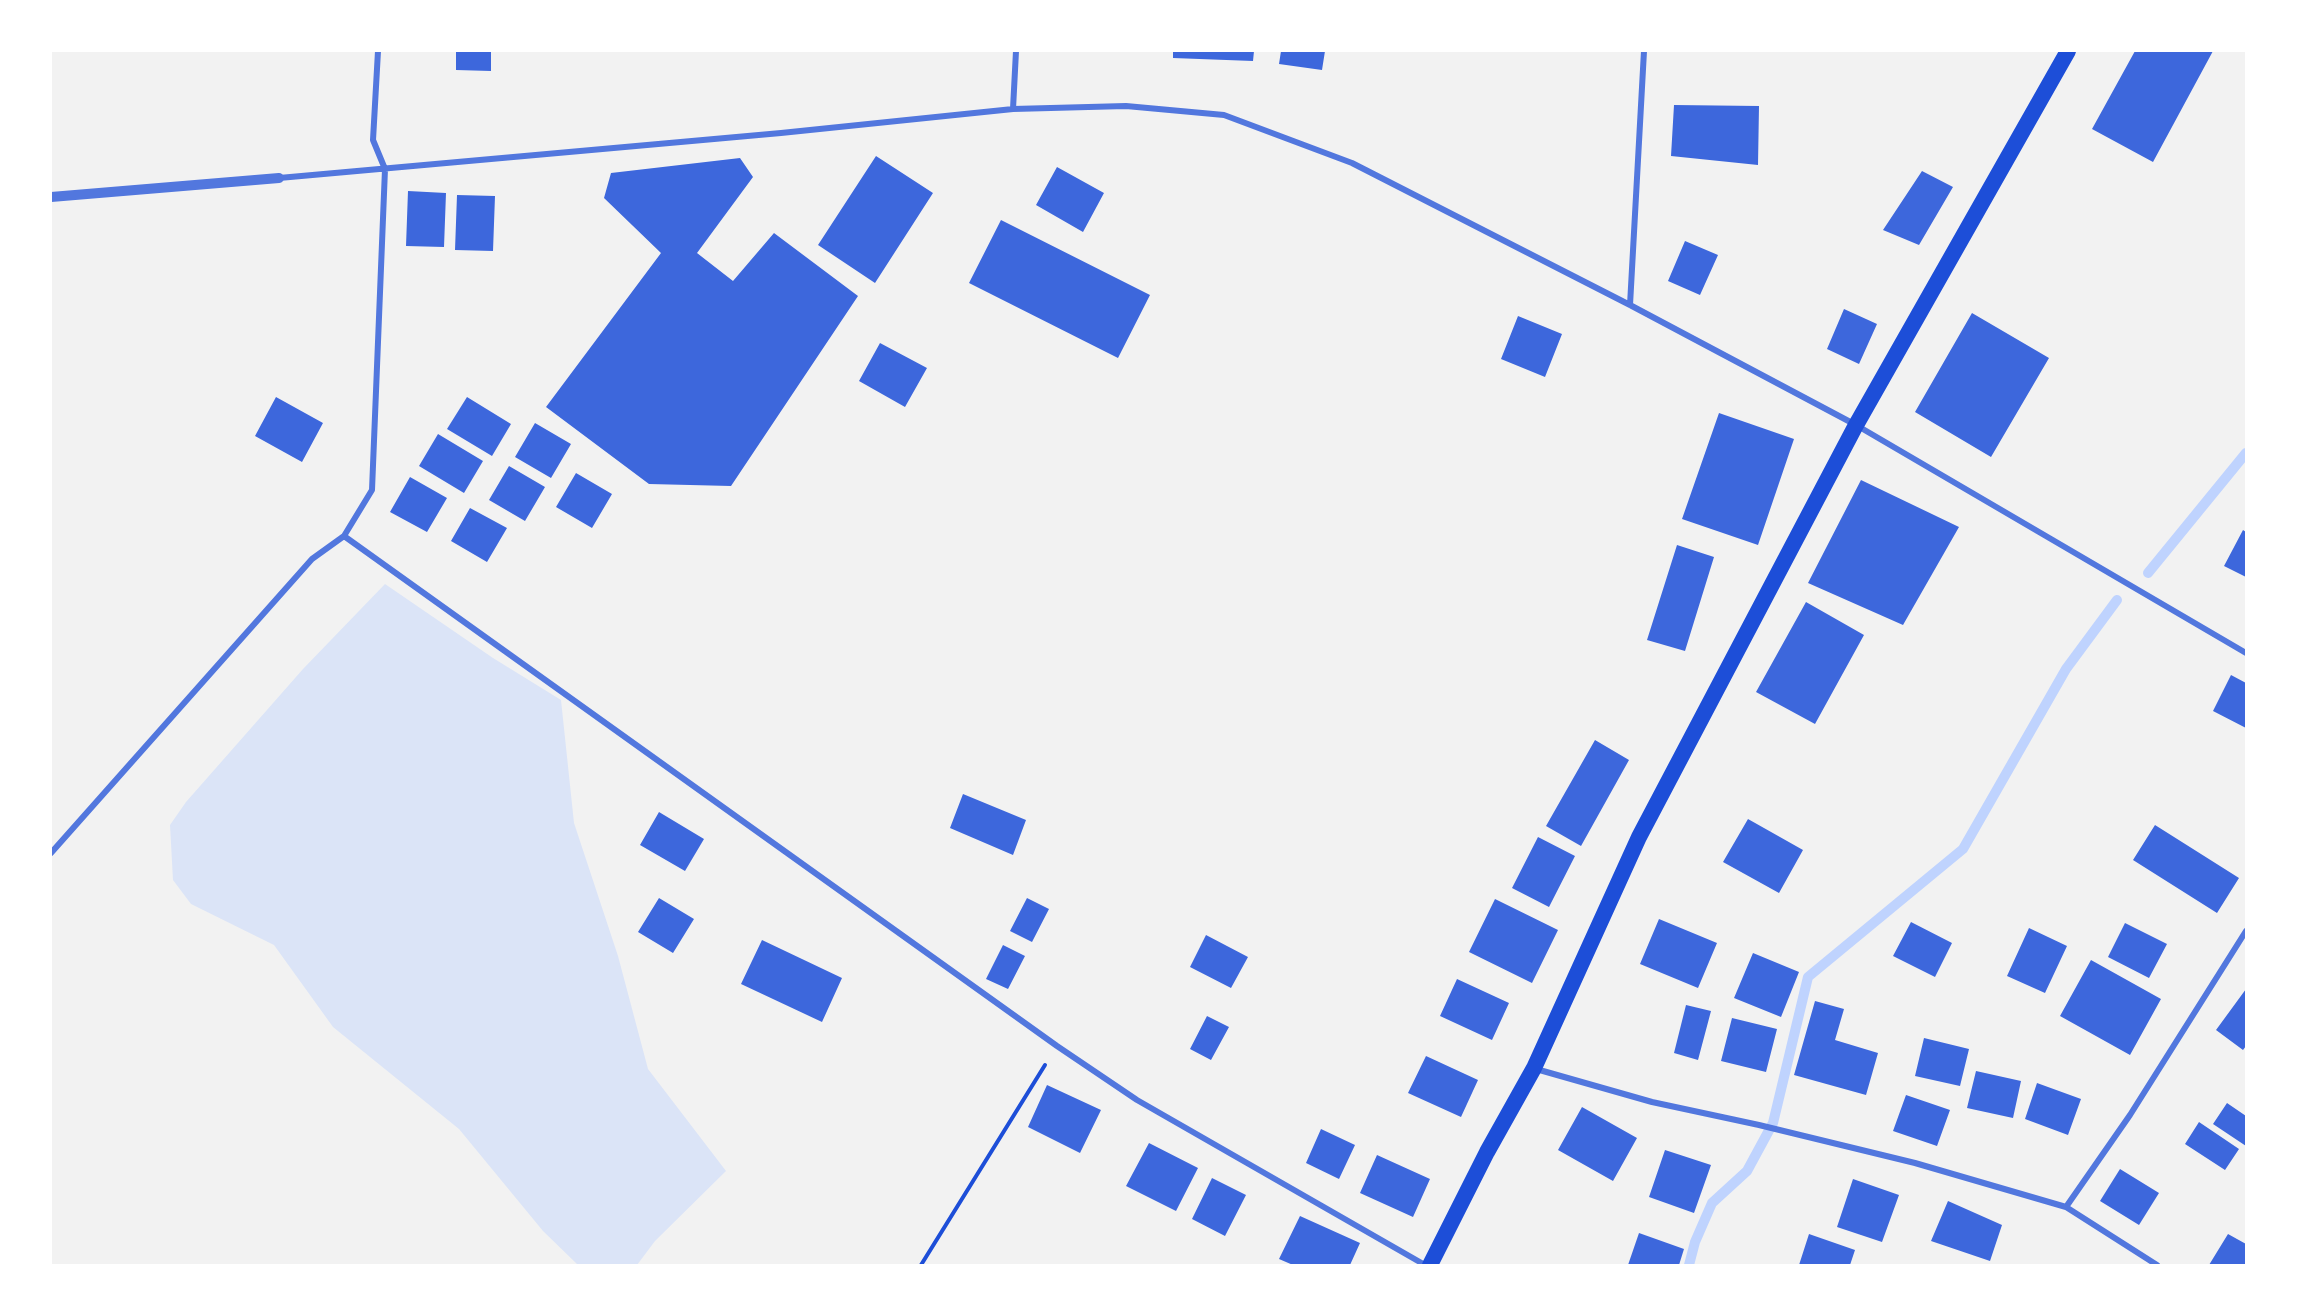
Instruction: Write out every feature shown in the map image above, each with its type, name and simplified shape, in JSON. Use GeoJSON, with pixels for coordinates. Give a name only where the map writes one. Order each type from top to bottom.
{"type":"FeatureCollection","features":[{"type":"Feature","properties":{"kind":"highway"},"geometry":{"type":"LineString","coordinates":[[1430,1265],[1487,1152],[1534,1068],[1639,837],[1856,425],[2068,51]]}},
{"type":"Feature","properties":{"kind":"street"},"geometry":{"type":"LineString","coordinates":[[51,853],[312,559],[344,536],[372,490],[385,169],[373,140],[378,51]]}},
{"type":"Feature","properties":{"kind":"street"},"geometry":{"type":"LineString","coordinates":[[1013,110],[1016,51]]}},
{"type":"Feature","properties":{"kind":"street"},"geometry":{"type":"LineString","coordinates":[[1630,305],[1644,51]]}},
{"type":"Feature","properties":{"kind":"street"},"geometry":{"type":"LineString","coordinates":[[51,197],[781,134],[1013,110],[1126,106],[1224,116],[1352,163],[1630,305],[1856,425],[2246,653]]}},
{"type":"Feature","properties":{"kind":"street"},"geometry":{"type":"LineString","coordinates":[[344,536],[1057,1046],[1137,1100],[1425,1265]]}},
{"type":"Feature","properties":{"kind":"street"},"geometry":{"type":"LineString","coordinates":[[2066,1207],[2130,1115],[2246,931]]}},
{"type":"Feature","properties":{"kind":"street"},"geometry":{"type":"LineString","coordinates":[[1534,1068],[1652,1102],[1915,1163],[2066,1207],[2157,1265]]}},
{"type":"Feature","properties":{"kind":"path"},"geometry":{"type":"LineString","coordinates":[[921,1265],[1057,1046]]}},
{"type":"Feature","properties":{"kind":"shaded area"},"geometry":{"type":"Polygon","coordinates":[[[385,584],[493,658],[561,700],[574,823],[618,956],[648,1069],[726,1171],[655,1241],[637,1265],[578,1265],[543,1231],[459,1129],[333,1027],[274,945],[191,904],[173,880],[170,825],[186,802],[303,669],[385,584]]]}},
{"type":"Feature","properties":{"kind":"building"},"geometry":{"type":"Polygon","coordinates":[[[456,51],[491,51],[491,71],[456,70],[456,51]]]}},
{"type":"Feature","properties":{"kind":"building"},"geometry":{"type":"Polygon","coordinates":[[[1173,51],[1254,51],[1253,61],[1173,58],[1173,51]]]}},
{"type":"Feature","properties":{"kind":"building"},"geometry":{"type":"Polygon","coordinates":[[[1281,51],[1325,51],[1322,70],[1279,64],[1281,51]]]}},
{"type":"Feature","properties":{"kind":"building"},"geometry":{"type":"Polygon","coordinates":[[[2135,51],[2213,51],[2153,162],[2092,129],[2135,51]]]}},
{"type":"Feature","properties":{"kind":"building"},"geometry":{"type":"Polygon","coordinates":[[[1674,105],[1759,106],[1758,165],[1671,156],[1674,105]]]}},
{"type":"Feature","properties":{"kind":"building"},"geometry":{"type":"Polygon","coordinates":[[[876,156],[933,193],[875,283],[818,245],[876,156]]]}},
{"type":"Feature","properties":{"kind":"building"},"geometry":{"type":"Polygon","coordinates":[[[740,158],[753,177],[697,253],[733,281],[774,233],[858,296],[731,486],[649,484],[546,407],[661,253],[604,198],[611,173],[740,158]]]}},
{"type":"Feature","properties":{"kind":"building"},"geometry":{"type":"Polygon","coordinates":[[[1057,167],[1104,193],[1083,232],[1036,205],[1057,167]]]}},
{"type":"Feature","properties":{"kind":"building"},"geometry":{"type":"Polygon","coordinates":[[[1922,171],[1953,187],[1919,245],[1883,230],[1922,171]]]}},
{"type":"Feature","properties":{"kind":"building"},"geometry":{"type":"Polygon","coordinates":[[[408,191],[446,193],[444,247],[406,246],[408,191]]]}},
{"type":"Feature","properties":{"kind":"building"},"geometry":{"type":"Polygon","coordinates":[[[457,195],[495,196],[493,251],[455,250],[457,195]]]}},
{"type":"Feature","properties":{"kind":"building"},"geometry":{"type":"Polygon","coordinates":[[[1001,220],[1150,295],[1118,358],[969,283],[1001,220]]]}},
{"type":"Feature","properties":{"kind":"building"},"geometry":{"type":"Polygon","coordinates":[[[1685,241],[1718,255],[1700,295],[1668,281],[1685,241]]]}},
{"type":"Feature","properties":{"kind":"building"},"geometry":{"type":"Polygon","coordinates":[[[1844,309],[1877,324],[1859,364],[1827,349],[1844,309]]]}},
{"type":"Feature","properties":{"kind":"building"},"geometry":{"type":"Polygon","coordinates":[[[1972,313],[2049,358],[1991,457],[1915,412],[1972,313]]]}},
{"type":"Feature","properties":{"kind":"building"},"geometry":{"type":"Polygon","coordinates":[[[1518,316],[1562,334],[1545,377],[1501,359],[1518,316]]]}},
{"type":"Feature","properties":{"kind":"building"},"geometry":{"type":"Polygon","coordinates":[[[880,343],[927,368],[905,407],[859,381],[880,343]]]}},
{"type":"Feature","properties":{"kind":"building"},"geometry":{"type":"Polygon","coordinates":[[[276,397],[323,423],[302,462],[255,436],[276,397]]]}},
{"type":"Feature","properties":{"kind":"building"},"geometry":{"type":"Polygon","coordinates":[[[467,397],[511,424],[492,456],[447,429],[467,397]]]}},
{"type":"Feature","properties":{"kind":"building"},"geometry":{"type":"Polygon","coordinates":[[[1719,413],[1794,439],[1758,545],[1682,519],[1719,413]]]}},
{"type":"Feature","properties":{"kind":"building"},"geometry":{"type":"Polygon","coordinates":[[[535,423],[571,444],[551,478],[515,457],[535,423]]]}},
{"type":"Feature","properties":{"kind":"building"},"geometry":{"type":"Polygon","coordinates":[[[438,434],[483,461],[464,493],[419,466],[438,434]]]}},
{"type":"Feature","properties":{"kind":"building"},"geometry":{"type":"Polygon","coordinates":[[[509,466],[545,487],[525,521],[489,500],[509,466]]]}},
{"type":"Feature","properties":{"kind":"building"},"geometry":{"type":"Polygon","coordinates":[[[576,473],[612,494],[592,528],[556,507],[576,473]]]}},
{"type":"Feature","properties":{"kind":"building"},"geometry":{"type":"Polygon","coordinates":[[[410,477],[447,498],[427,532],[390,512],[410,477]]]}},
{"type":"Feature","properties":{"kind":"building"},"geometry":{"type":"Polygon","coordinates":[[[1861,480],[1959,527],[1903,625],[1808,583],[1861,480]]]}},
{"type":"Feature","properties":{"kind":"building"},"geometry":{"type":"Polygon","coordinates":[[[470,508],[507,528],[487,562],[451,541],[470,508]]]}},
{"type":"Feature","properties":{"kind":"building"},"geometry":{"type":"Polygon","coordinates":[[[2243,530],[2246,532],[2246,577],[2224,566],[2243,530]]]}},
{"type":"Feature","properties":{"kind":"building"},"geometry":{"type":"Polygon","coordinates":[[[1677,545],[1714,557],[1685,651],[1647,640],[1677,545]]]}},
{"type":"Feature","properties":{"kind":"building"},"geometry":{"type":"Polygon","coordinates":[[[1806,602],[1864,635],[1815,724],[1756,692],[1806,602]]]}},
{"type":"Feature","properties":{"kind":"building"},"geometry":{"type":"Polygon","coordinates":[[[2231,675],[2246,683],[2246,728],[2213,711],[2231,675]]]}},
{"type":"Feature","properties":{"kind":"building"},"geometry":{"type":"Polygon","coordinates":[[[1595,740],[1629,760],[1581,846],[1546,826],[1595,740]]]}},
{"type":"Feature","properties":{"kind":"building"},"geometry":{"type":"Polygon","coordinates":[[[963,794],[1026,820],[1013,855],[950,828],[963,794]]]}},
{"type":"Feature","properties":{"kind":"building"},"geometry":{"type":"Polygon","coordinates":[[[659,812],[704,839],[685,871],[640,845],[659,812]]]}},
{"type":"Feature","properties":{"kind":"building"},"geometry":{"type":"Polygon","coordinates":[[[1748,819],[1803,850],[1779,893],[1723,862],[1748,819]]]}},
{"type":"Feature","properties":{"kind":"building"},"geometry":{"type":"Polygon","coordinates":[[[2155,825],[2239,878],[2217,913],[2133,860],[2155,825]]]}},
{"type":"Feature","properties":{"kind":"building"},"geometry":{"type":"Polygon","coordinates":[[[1538,837],[1575,856],[1549,907],[1512,888],[1538,837]]]}},
{"type":"Feature","properties":{"kind":"building"},"geometry":{"type":"Polygon","coordinates":[[[659,898],[694,919],[673,953],[638,932],[659,898]]]}},
{"type":"Feature","properties":{"kind":"building"},"geometry":{"type":"Polygon","coordinates":[[[1027,898],[1049,909],[1032,942],[1010,931],[1027,898]]]}},
{"type":"Feature","properties":{"kind":"building"},"geometry":{"type":"Polygon","coordinates":[[[1495,899],[1558,930],[1532,983],[1469,952],[1495,899]]]}},
{"type":"Feature","properties":{"kind":"building"},"geometry":{"type":"Polygon","coordinates":[[[1659,919],[1717,943],[1698,988],[1640,964],[1659,919]]]}},
{"type":"Feature","properties":{"kind":"building"},"geometry":{"type":"Polygon","coordinates":[[[1911,922],[1952,943],[1935,977],[1893,956],[1911,922]]]}},
{"type":"Feature","properties":{"kind":"building"},"geometry":{"type":"Polygon","coordinates":[[[2125,923],[2167,944],[2149,978],[2108,957],[2125,923]]]}},
{"type":"Feature","properties":{"kind":"building"},"geometry":{"type":"Polygon","coordinates":[[[2029,928],[2067,946],[2045,993],[2007,976],[2029,928]]]}},
{"type":"Feature","properties":{"kind":"building"},"geometry":{"type":"Polygon","coordinates":[[[1206,935],[1248,957],[1231,988],[1190,967],[1206,935]]]}},
{"type":"Feature","properties":{"kind":"building"},"geometry":{"type":"Polygon","coordinates":[[[762,940],[842,978],[822,1022],[741,984],[762,940]]]}},
{"type":"Feature","properties":{"kind":"building"},"geometry":{"type":"Polygon","coordinates":[[[1003,945],[1025,956],[1008,989],[986,979],[1003,945]]]}},
{"type":"Feature","properties":{"kind":"building"},"geometry":{"type":"Polygon","coordinates":[[[1753,953],[1799,972],[1781,1017],[1734,998],[1753,953]]]}},
{"type":"Feature","properties":{"kind":"building"},"geometry":{"type":"Polygon","coordinates":[[[2091,960],[2161,999],[2130,1055],[2060,1016],[2091,960]]]}},
{"type":"Feature","properties":{"kind":"building"},"geometry":{"type":"Polygon","coordinates":[[[1457,979],[1509,1003],[1492,1040],[1440,1016],[1457,979]]]}},
{"type":"Feature","properties":{"kind":"building"},"geometry":{"type":"Polygon","coordinates":[[[2246,989],[2246,1046],[2243,1050],[2216,1030],[2246,989]]]}},
{"type":"Feature","properties":{"kind":"building"},"geometry":{"type":"Polygon","coordinates":[[[1815,1001],[1844,1009],[1835,1040],[1878,1053],[1866,1095],[1794,1075],[1815,1001]]]}},
{"type":"Feature","properties":{"kind":"building"},"geometry":{"type":"Polygon","coordinates":[[[1686,1005],[1711,1011],[1698,1060],[1674,1053],[1686,1005]]]}},
{"type":"Feature","properties":{"kind":"building"},"geometry":{"type":"Polygon","coordinates":[[[1207,1016],[1229,1027],[1211,1060],[1190,1049],[1207,1016]]]}},
{"type":"Feature","properties":{"kind":"building"},"geometry":{"type":"Polygon","coordinates":[[[1732,1018],[1777,1029],[1766,1072],[1721,1061],[1732,1018]]]}},
{"type":"Feature","properties":{"kind":"building"},"geometry":{"type":"Polygon","coordinates":[[[1924,1038],[1969,1049],[1960,1086],[1915,1076],[1924,1038]]]}},
{"type":"Feature","properties":{"kind":"building"},"geometry":{"type":"Polygon","coordinates":[[[1426,1056],[1478,1080],[1461,1117],[1408,1093],[1426,1056]]]}},
{"type":"Feature","properties":{"kind":"building"},"geometry":{"type":"Polygon","coordinates":[[[1976,1071],[2021,1081],[2013,1118],[1967,1108],[1976,1071]]]}},
{"type":"Feature","properties":{"kind":"building"},"geometry":{"type":"Polygon","coordinates":[[[2037,1083],[2081,1099],[2068,1135],[2025,1119],[2037,1083]]]}},
{"type":"Feature","properties":{"kind":"building"},"geometry":{"type":"Polygon","coordinates":[[[1047,1085],[1101,1110],[1080,1153],[1028,1127],[1047,1085]]]}},
{"type":"Feature","properties":{"kind":"building"},"geometry":{"type":"Polygon","coordinates":[[[1906,1095],[1950,1110],[1937,1146],[1893,1131],[1906,1095]]]}},
{"type":"Feature","properties":{"kind":"building"},"geometry":{"type":"Polygon","coordinates":[[[2227,1103],[2246,1116],[2246,1146],[2213,1124],[2227,1103]]]}},
{"type":"Feature","properties":{"kind":"building"},"geometry":{"type":"Polygon","coordinates":[[[1582,1107],[1637,1138],[1613,1181],[1558,1150],[1582,1107]]]}},
{"type":"Feature","properties":{"kind":"building"},"geometry":{"type":"Polygon","coordinates":[[[2199,1122],[2239,1149],[2225,1170],[2185,1144],[2199,1122]]]}},
{"type":"Feature","properties":{"kind":"building"},"geometry":{"type":"Polygon","coordinates":[[[1321,1129],[1355,1145],[1339,1179],[1306,1163],[1321,1129]]]}},
{"type":"Feature","properties":{"kind":"building"},"geometry":{"type":"Polygon","coordinates":[[[1149,1143],[1198,1168],[1176,1211],[1126,1186],[1149,1143]]]}},
{"type":"Feature","properties":{"kind":"building"},"geometry":{"type":"Polygon","coordinates":[[[1665,1150],[1711,1165],[1694,1213],[1649,1197],[1665,1150]]]}},
{"type":"Feature","properties":{"kind":"building"},"geometry":{"type":"Polygon","coordinates":[[[1377,1155],[1430,1179],[1413,1217],[1360,1193],[1377,1155]]]}},
{"type":"Feature","properties":{"kind":"building"},"geometry":{"type":"Polygon","coordinates":[[[2120,1169],[2159,1193],[2139,1225],[2100,1201],[2120,1169]]]}},
{"type":"Feature","properties":{"kind":"building"},"geometry":{"type":"Polygon","coordinates":[[[1212,1178],[1246,1195],[1225,1236],[1192,1219],[1212,1178]]]}},
{"type":"Feature","properties":{"kind":"building"},"geometry":{"type":"Polygon","coordinates":[[[1853,1179],[1899,1195],[1882,1242],[1837,1227],[1853,1179]]]}},
{"type":"Feature","properties":{"kind":"building"},"geometry":{"type":"Polygon","coordinates":[[[1948,1201],[2002,1225],[1990,1261],[1931,1241],[1948,1201]]]}},
{"type":"Feature","properties":{"kind":"building"},"geometry":{"type":"Polygon","coordinates":[[[1300,1216],[1360,1243],[1350,1265],[1293,1265],[1279,1259],[1300,1216]]]}},
{"type":"Feature","properties":{"kind":"building"},"geometry":{"type":"Polygon","coordinates":[[[1639,1233],[1684,1249],[1679,1265],[1628,1265],[1639,1233]]]}},
{"type":"Feature","properties":{"kind":"building"},"geometry":{"type":"Polygon","coordinates":[[[1809,1234],[1855,1250],[1850,1265],[1799,1265],[1809,1234]]]}},
{"type":"Feature","properties":{"kind":"building"},"geometry":{"type":"Polygon","coordinates":[[[2228,1234],[2246,1244],[2246,1265],[2209,1265],[2228,1234]]]}},
{"type":"Feature","properties":{"kind":"waterway"},"geometry":{"type":"LineString","coordinates":[[2148,573],[2246,453]]}},
{"type":"Feature","properties":{"kind":"waterway"},"geometry":{"type":"LineString","coordinates":[[1689,1265],[1695,1242],[1712,1203],[1747,1171],[1773,1123],[1808,977],[1963,849],[2066,669],[2117,600]]}}]}
